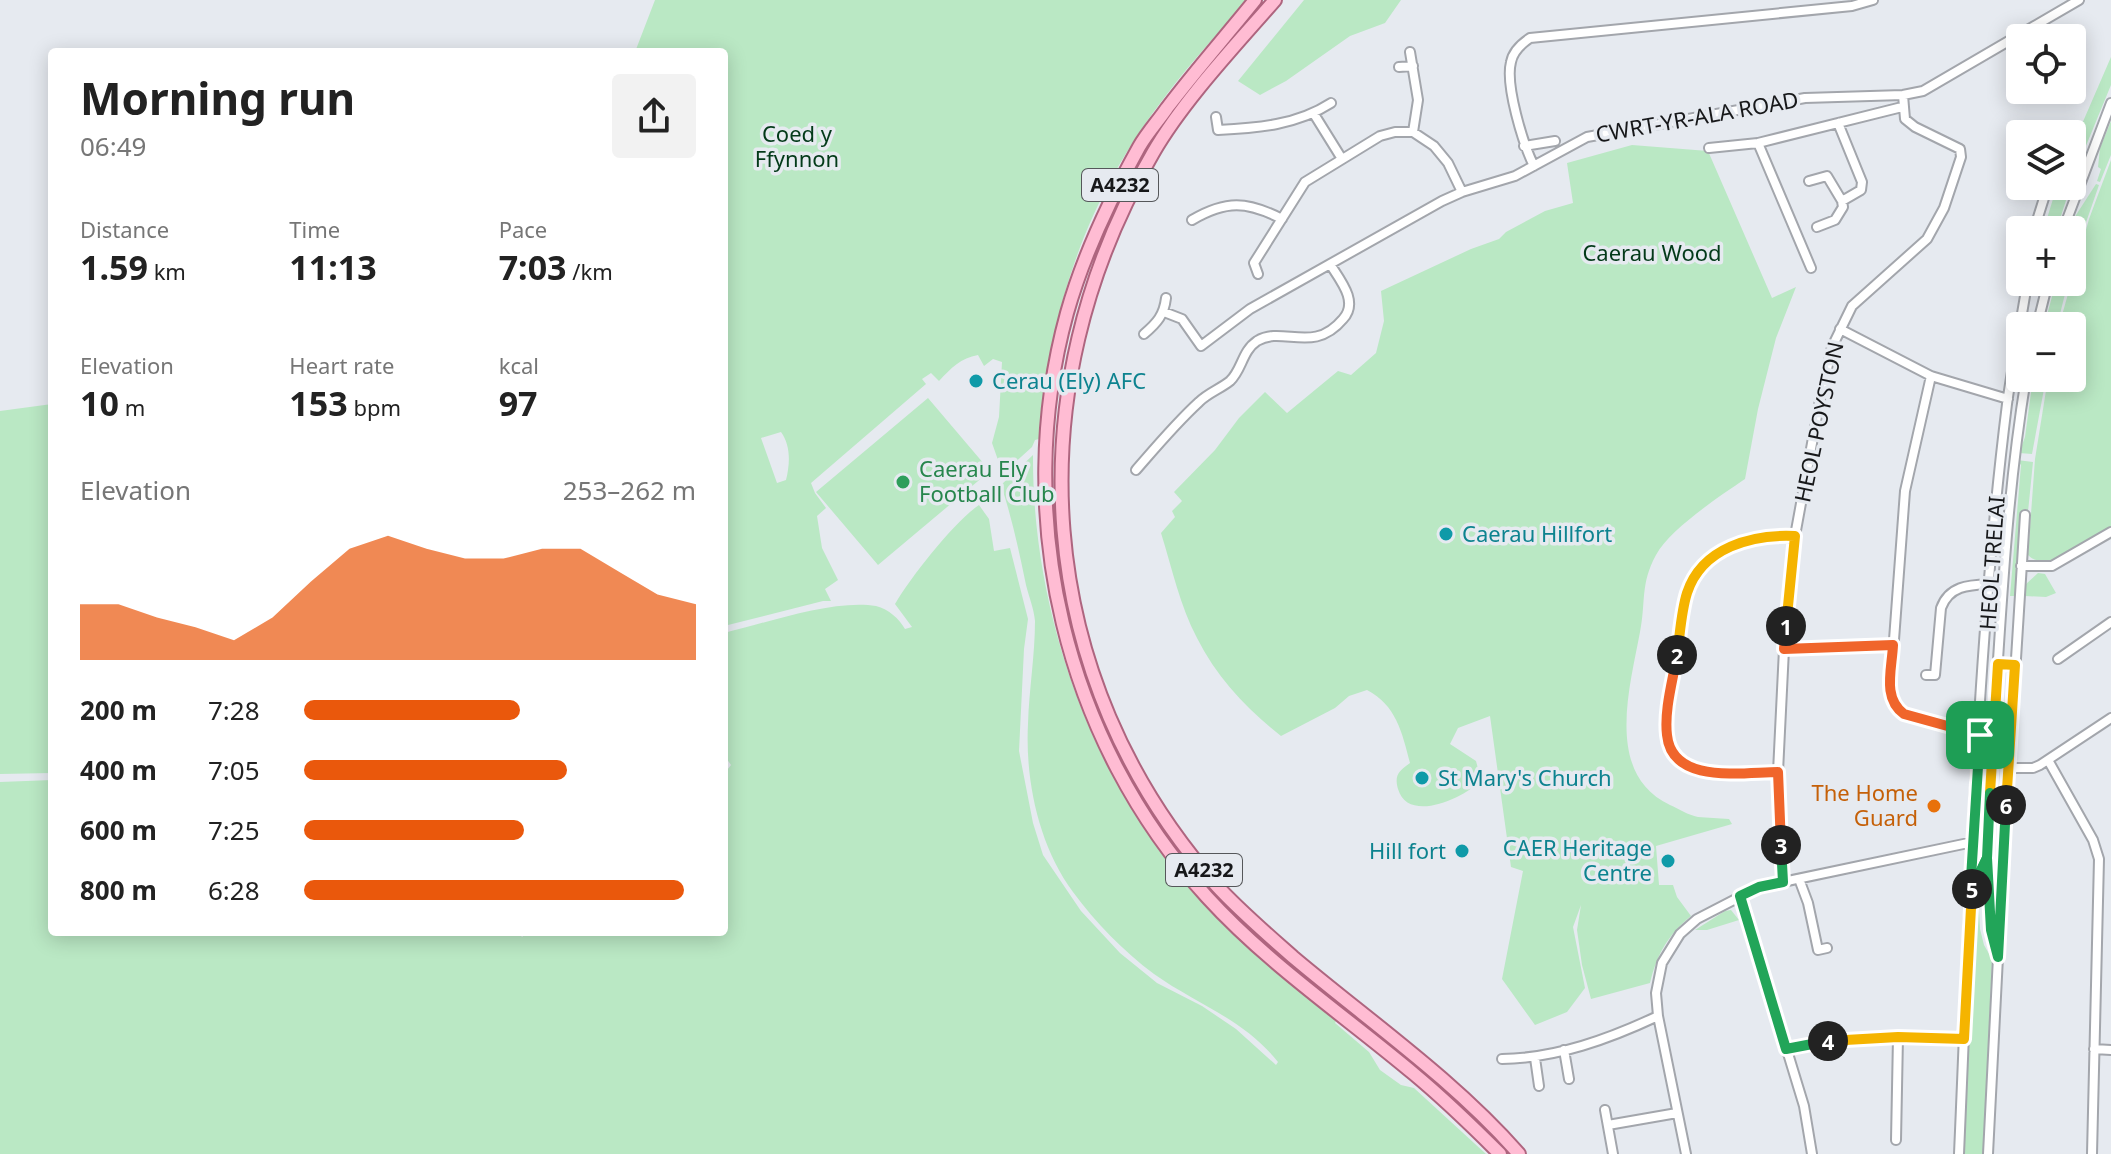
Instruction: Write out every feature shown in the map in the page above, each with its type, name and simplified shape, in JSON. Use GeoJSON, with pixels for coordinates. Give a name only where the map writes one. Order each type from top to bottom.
{"type":"FeatureCollection","features":[{"type":"Feature","properties":{"kind":"main road","name":"A4232"},"geometry":{"type":"LineString","coordinates":[[1255,0],[1188,80],[1141,143],[1102,220],[1067,313],[1050,403],[1046,484],[1047,537],[1065,639],[1117,770],[1150,823],[1208,898],[1331,1008],[1412,1072],[1500,1154]]}},
{"type":"Feature","properties":{"kind":"main road","name":"A4232"},"geometry":{"type":"LineString","coordinates":[[1275,0],[1200,88],[1154,151],[1115,228],[1082,317],[1066,401],[1059,479],[1068,583],[1079,634],[1128,760],[1178,838],[1218,887],[1263,931],[1468,1102],[1519,1154]]}},
{"type":"Feature","properties":{"kind":"street"},"geometry":{"type":"LineString","coordinates":[[1534,166],[1524,146],[1509,75],[1514,54],[1530,38],[1852,6],[1873,0]]}},
{"type":"Feature","properties":{"kind":"street","name":"CWRT-YR-ALA ROAD"},"geometry":{"type":"LineString","coordinates":[[1164,312],[1182,319],[1201,346],[1250,309],[1330,264],[1462,192],[1515,176],[1578,140],[1805,98],[1903,95],[1923,91],[2079,0]]}},
{"type":"Feature","properties":{"kind":"street"},"geometry":{"type":"LineString","coordinates":[[1410,52],[1418,100],[1413,132]]}},
{"type":"Feature","properties":{"kind":"street"},"geometry":{"type":"LineString","coordinates":[[1399,67],[1413,66]]}},
{"type":"Feature","properties":{"kind":"street"},"geometry":{"type":"LineString","coordinates":[[1902,107],[1903,95]]}},
{"type":"Feature","properties":{"kind":"street"},"geometry":{"type":"LineString","coordinates":[[1216,117],[1218,130],[1277,125],[1314,114],[1331,103]]}},
{"type":"Feature","properties":{"kind":"street"},"geometry":{"type":"LineString","coordinates":[[2068,216],[2111,103]]}},
{"type":"Feature","properties":{"kind":"street","name":"CWRT-YR-ALA ROAD"},"geometry":{"type":"LineString","coordinates":[[1709,148],[1758,143],[1902,107]]}},
{"type":"Feature","properties":{"kind":"street","name":"HEOL POYSTON"},"geometry":{"type":"LineString","coordinates":[[1783,882],[1778,772],[1784,649],[1795,536],[1832,347],[1852,306],[1927,239],[1944,208],[1961,157],[1960,149],[1905,119],[1902,107]]}},
{"type":"Feature","properties":{"kind":"street"},"geometry":{"type":"LineString","coordinates":[[1314,114],[1342,159]]}},
{"type":"Feature","properties":{"kind":"street"},"geometry":{"type":"LineString","coordinates":[[1838,123],[1862,182],[1858,193],[1842,201]]}},
{"type":"Feature","properties":{"kind":"street"},"geometry":{"type":"LineString","coordinates":[[1258,274],[1254,263],[1305,182],[1380,136],[1413,132],[1434,146],[1448,163],[1462,192]]}},
{"type":"Feature","properties":{"kind":"street"},"geometry":{"type":"LineString","coordinates":[[1524,146],[1555,141]]}},
{"type":"Feature","properties":{"kind":"street"},"geometry":{"type":"LineString","coordinates":[[1758,143],[1800,253],[1811,268]]}},
{"type":"Feature","properties":{"kind":"street"},"geometry":{"type":"LineString","coordinates":[[1809,181],[1827,176],[1842,201],[1840,216],[1817,227]]}},
{"type":"Feature","properties":{"kind":"street"},"geometry":{"type":"LineString","coordinates":[[1192,220],[1217,207],[1242,205],[1282,219]]}},
{"type":"Feature","properties":{"kind":"street"},"geometry":{"type":"LineString","coordinates":[[1206,212],[1211,223]]}},
{"type":"Feature","properties":{"kind":"street"},"geometry":{"type":"LineString","coordinates":[[1136,470],[1198,402],[1231,380],[1248,348],[1256,342],[1271,335],[1299,339],[1315,337],[1344,319],[1350,304],[1348,295],[1330,264]]}},
{"type":"Feature","properties":{"kind":"street","name":"HEOL TRELAI"},"geometry":{"type":"LineString","coordinates":[[1959,1154],[1970,894],[1989,584],[2008,399],[2025,296]]}},
{"type":"Feature","properties":{"kind":"street"},"geometry":{"type":"LineString","coordinates":[[1144,334],[1164,312],[1166,298]]}},
{"type":"Feature","properties":{"kind":"street"},"geometry":{"type":"LineString","coordinates":[[1840,329],[1931,376],[2008,399]]}},
{"type":"Feature","properties":{"kind":"street"},"geometry":{"type":"LineString","coordinates":[[1931,376],[1905,491],[1890,694],[1895,707],[1904,714],[1980,735]]}},
{"type":"Feature","properties":{"kind":"street","name":"HEOL TRELAI"},"geometry":{"type":"LineString","coordinates":[[1998,957],[1991,930],[1987,858],[2012,478],[2024,392]]}},
{"type":"Feature","properties":{"kind":"street"},"geometry":{"type":"LineString","coordinates":[[1148,441],[1156,448]]}},
{"type":"Feature","properties":{"kind":"street","name":"HEOL TRELAI"},"geometry":{"type":"LineString","coordinates":[[1988,1154],[2025,515]]}},
{"type":"Feature","properties":{"kind":"street"},"geometry":{"type":"LineString","coordinates":[[2021,566],[2052,566],[2111,532]]}},
{"type":"Feature","properties":{"kind":"street"},"geometry":{"type":"LineString","coordinates":[[1778,772],[1697,771],[1677,758],[1667,738],[1666,725],[1685,601],[1697,575],[1708,562],[1739,542],[1775,535],[1795,536]]}},
{"type":"Feature","properties":{"kind":"street"},"geometry":{"type":"LineString","coordinates":[[1926,675],[1935,675],[1944,600],[1959,587],[1989,584]]}},
{"type":"Feature","properties":{"kind":"street"},"geometry":{"type":"LineString","coordinates":[[2058,659],[2111,622]]}},
{"type":"Feature","properties":{"kind":"street"},"geometry":{"type":"LineString","coordinates":[[1784,649],[1893,645]]}},
{"type":"Feature","properties":{"kind":"street"},"geometry":{"type":"LineString","coordinates":[[1998,664],[2015,665]]}},
{"type":"Feature","properties":{"kind":"street"},"geometry":{"type":"LineString","coordinates":[[2008,768],[2033,768],[2111,718]]}},
{"type":"Feature","properties":{"kind":"street"},"geometry":{"type":"LineString","coordinates":[[2048,760],[2093,840],[2099,859],[2092,1154]]}},
{"type":"Feature","properties":{"kind":"street"},"geometry":{"type":"LineString","coordinates":[[1686,1154],[1658,1016],[1658,976],[1662,963],[1680,934],[1697,919],[1759,887],[1973,842]]}},
{"type":"Feature","properties":{"kind":"street"},"geometry":{"type":"LineString","coordinates":[[2099,859],[2111,855]]}},
{"type":"Feature","properties":{"kind":"street","name":"HEOL TRELAI"},"geometry":{"type":"LineString","coordinates":[[1970,894],[1987,858]]}},
{"type":"Feature","properties":{"kind":"street"},"geometry":{"type":"LineString","coordinates":[[1799,879],[1808,903],[1818,950],[1827,948]]}},
{"type":"Feature","properties":{"kind":"street"},"geometry":{"type":"LineString","coordinates":[[1740,896],[1804,1106],[1812,1154]]}},
{"type":"Feature","properties":{"kind":"street"},"geometry":{"type":"LineString","coordinates":[[1502,1059],[1535,1058],[1599,1041],[1658,1016]]}},
{"type":"Feature","properties":{"kind":"street"},"geometry":{"type":"LineString","coordinates":[[1896,1140],[1898,1037]]}},
{"type":"Feature","properties":{"kind":"street"},"geometry":{"type":"LineString","coordinates":[[1786,1049],[1853,1038],[1964,1039]]}},
{"type":"Feature","properties":{"kind":"street"},"geometry":{"type":"LineString","coordinates":[[2094,1049],[2111,1050]]}},
{"type":"Feature","properties":{"kind":"street"},"geometry":{"type":"LineString","coordinates":[[1564,1050],[1569,1079]]}},
{"type":"Feature","properties":{"kind":"street"},"geometry":{"type":"LineString","coordinates":[[1535,1058],[1539,1086]]}},
{"type":"Feature","properties":{"kind":"street"},"geometry":{"type":"LineString","coordinates":[[1605,1110],[1613,1154]]}},
{"type":"Feature","properties":{"kind":"street"},"geometry":{"type":"LineString","coordinates":[[1608,1125],[1677,1113]]}},
{"type":"Feature","properties":{"kind":"green space","name":"Coed y Ffynnon"},"geometry":{"type":"Polygon","coordinates":[[[655,0],[1247,0],[1196,58],[1138,134],[1094,215],[1063,299],[1039,439],[1010,467],[998,460],[992,443],[999,417],[1002,362],[993,359],[984,366],[978,355],[957,364],[939,381],[931,373],[922,379],[926,384],[811,483],[826,508],[817,516],[822,548],[838,580],[825,589],[831,601],[728,625],[728,48],[637,48],[655,0]],[[781,432],[761,438],[777,483],[786,480],[787,443],[781,432]]]}},
{"type":"Feature","properties":{"kind":"green space"},"geometry":{"type":"Polygon","coordinates":[[[1304,0],[1401,0],[1385,23],[1350,36],[1286,81],[1260,95],[1238,81],[1304,0]]]}},
{"type":"Feature","properties":{"kind":"green space"},"geometry":{"type":"Polygon","coordinates":[[[2111,57],[2111,85],[2086,146],[2084,120],[2111,57]]]}},
{"type":"Feature","properties":{"kind":"green space"},"geometry":{"type":"Polygon","coordinates":[[[2111,121],[2111,155],[2100,182],[2097,181],[2101,169],[2098,167],[2100,148],[2111,121]]]}},
{"type":"Feature","properties":{"kind":"green space","name":"Caerau Wood"},"geometry":{"type":"Polygon","coordinates":[[[1632,145],[1708,151],[1772,298],[1796,287],[1776,338],[1745,479],[1684,524],[1663,545],[1651,565],[1645,584],[1642,622],[1628,703],[1626,728],[1629,751],[1636,773],[1649,791],[1691,815],[1729,819],[1732,824],[1656,846],[1659,885],[1673,885],[1677,897],[1691,916],[1664,946],[1650,983],[1591,999],[1577,930],[1581,905],[1573,927],[1585,988],[1567,1012],[1535,1025],[1502,979],[1523,871],[1511,867],[1490,716],[1458,728],[1450,744],[1476,761],[1481,780],[1450,800],[1424,806],[1413,805],[1404,799],[1398,789],[1398,774],[1410,763],[1404,741],[1385,703],[1367,690],[1349,696],[1335,708],[1281,736],[1234,692],[1205,653],[1186,613],[1161,533],[1175,517],[1172,511],[1182,501],[1174,492],[1265,392],[1287,413],[1338,371],[1351,375],[1376,353],[1384,321],[1381,291],[1499,239],[1545,211],[1573,203],[1567,163],[1632,145]]]}},
{"type":"Feature","properties":{"kind":"green space"},"geometry":{"type":"Polygon","coordinates":[[[2111,160],[2111,528],[2069,553],[2046,561],[2036,560],[2028,555],[2035,459],[2046,392],[2086,392],[2086,312],[2063,312],[2067,296],[2086,296],[2086,230],[2111,160]]]}},
{"type":"Feature","properties":{"kind":"green space"},"geometry":{"type":"Polygon","coordinates":[[[2096,184],[2099,185],[2086,222],[2086,216],[2075,216],[2096,184]]]}},
{"type":"Feature","properties":{"kind":"green space"},"geometry":{"type":"Polygon","coordinates":[[[2053,200],[2066,200],[2061,216],[2048,216],[2053,200]]]}},
{"type":"Feature","properties":{"kind":"green space"},"geometry":{"type":"Polygon","coordinates":[[[2052,296],[2064,296],[2060,312],[2048,312],[2052,296]]]}},
{"type":"Feature","properties":{"kind":"green space"},"geometry":{"type":"Polygon","coordinates":[[[2031,392],[2043,392],[2032,454],[2019,453],[2025,437],[2031,392]]]}},
{"type":"Feature","properties":{"kind":"green space","name":"Caerau Ely Football Club"},"geometry":{"type":"Polygon","coordinates":[[[928,398],[990,471],[878,565],[816,492],[928,398]]]}},
{"type":"Feature","properties":{"kind":"green space"},"geometry":{"type":"Polygon","coordinates":[[[48,405],[48,773],[0,774],[0,411],[48,405]]]}},
{"type":"Feature","properties":{"kind":"green space"},"geometry":{"type":"Polygon","coordinates":[[[1033,455],[1036,515],[1044,576],[1057,636],[1101,753],[1131,807],[1165,858],[1220,919],[1337,1019],[1335,1023],[1369,1052],[1380,1070],[1401,1085],[1414,1088],[1486,1154],[0,1154],[0,782],[48,780],[48,936],[728,936],[728,769],[731,765],[728,761],[728,632],[821,609],[859,605],[881,607],[905,629],[912,627],[895,604],[934,551],[979,505],[989,519],[994,551],[1010,548],[1028,619],[1019,751],[1033,823],[1043,855],[1081,911],[1120,953],[1157,983],[1202,1006],[1236,1029],[1276,1065],[1278,1062],[1250,1034],[1170,985],[1121,946],[1073,892],[1051,854],[1037,812],[1029,768],[1028,724],[1035,621],[1001,485],[1033,455]]]}},
{"type":"Feature","properties":{"kind":"green space"},"geometry":{"type":"Polygon","coordinates":[[[2017,460],[2033,462],[2028,512],[2021,513],[2016,596],[2010,596],[2021,465],[2017,460]]]}},
{"type":"Feature","properties":{"kind":"green space"},"geometry":{"type":"Polygon","coordinates":[[[2038,573],[2045,574],[2056,593],[2046,597],[2025,596],[2026,584],[2038,573]]]}},
{"type":"Feature","properties":{"kind":"green space"},"geometry":{"type":"Polygon","coordinates":[[[1976,891],[1980,929],[1992,959],[1984,1154],[1964,1154],[1976,891]]]}},
{"type":"Feature","properties":{"kind":"green space"},"geometry":{"type":"Polygon","coordinates":[[[1731,910],[1739,920],[1707,930],[1695,930],[1725,911],[1731,910]]]}},
{"type":"Feature","properties":{"kind":"place","name":"Cerau (Ely) AFC"},"geometry":{"type":"Point","coordinates":[976,381]}},
{"type":"Feature","properties":{"kind":"place","name":"Caerau Ely Football Club"},"geometry":{"type":"Point","coordinates":[903,482]}},
{"type":"Feature","properties":{"kind":"place","name":"Caerau Hillfort"},"geometry":{"type":"Point","coordinates":[1446,534]}},
{"type":"Feature","properties":{"kind":"place","name":"St Mary's Church"},"geometry":{"type":"Point","coordinates":[1422,778]}},
{"type":"Feature","properties":{"kind":"place","name":"The Home Guard"},"geometry":{"type":"Point","coordinates":[1934,806]}},
{"type":"Feature","properties":{"kind":"place","name":"Hill fort"},"geometry":{"type":"Point","coordinates":[1462,851]}},
{"type":"Feature","properties":{"kind":"place","name":"CAER Heritage Centre"},"geometry":{"type":"Point","coordinates":[1668,861]}},
{"type":"Feature","properties":{"kind":"route"},"geometry":{"type":"LineString","coordinates":[[1980,735],[1904,714],[1895,707],[1890,694],[1893,645],[1784,649],[1795,536],[1775,535],[1739,542],[1708,562],[1697,575],[1688,591],[1683,611],[1666,725],[1667,738],[1677,758],[1697,771],[1778,772],[1783,882],[1759,887],[1740,896],[1786,1049],[1853,1038],[1964,1039],[1970,894],[1987,858],[1991,930],[1998,957],[2015,665],[1998,664],[1987,858],[1977,877],[1970,894],[1980,735]]}}]}
